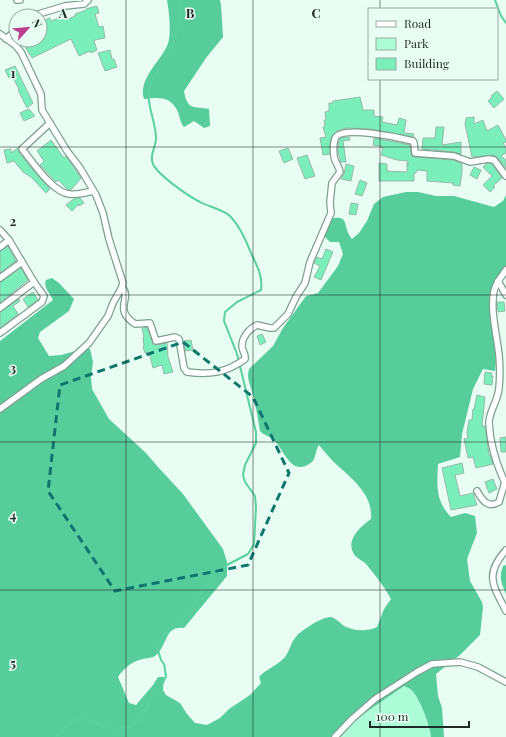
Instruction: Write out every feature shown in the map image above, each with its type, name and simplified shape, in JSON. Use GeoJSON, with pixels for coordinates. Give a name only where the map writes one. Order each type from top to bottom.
{"type":"FeatureCollection","features":[{"type":"Feature","properties":{"kind":"street"},"geometry":{"type":"LineString","coordinates":[[48,11],[64,6],[84,4],[88,0]]}},
{"type":"Feature","properties":{"kind":"street"},"geometry":{"type":"LineString","coordinates":[[0,34],[21,52],[41,94],[42,110],[67,151],[80,168],[103,213],[109,239],[121,276],[122,287],[126,294],[123,306],[124,315],[135,324],[150,323],[156,341],[175,337],[179,339],[184,368],[187,372],[216,373],[236,366],[245,359],[246,356],[242,348],[242,344],[248,330],[257,325],[272,328],[275,327],[288,314],[306,281],[310,262],[331,213],[330,202],[333,182],[340,172],[334,158],[334,139],[337,135],[342,132],[367,133],[413,141],[415,153],[454,156],[470,162],[489,159],[494,160],[506,176]]}},
{"type":"Feature","properties":{"kind":"street"},"geometry":{"type":"LineString","coordinates":[[50,123],[22,149],[59,190],[67,194],[80,194],[93,191]]}},
{"type":"Feature","properties":{"kind":"street"},"geometry":{"type":"LineString","coordinates":[[0,230],[9,240],[44,296],[42,302],[0,333]]}},
{"type":"Feature","properties":{"kind":"street"},"geometry":{"type":"LineString","coordinates":[[0,247],[9,240]]}},
{"type":"Feature","properties":{"kind":"street"},"geometry":{"type":"LineString","coordinates":[[0,278],[22,262]]}},
{"type":"Feature","properties":{"kind":"street"},"geometry":{"type":"LineString","coordinates":[[477,491],[483,501],[494,504],[499,502],[505,483],[491,444],[489,422],[492,407],[498,396],[499,389],[499,357],[493,302],[494,291],[498,281],[506,270]]}},
{"type":"Feature","properties":{"kind":"street"},"geometry":{"type":"LineString","coordinates":[[498,281],[506,295]]}},
{"type":"Feature","properties":{"kind":"street"},"geometry":{"type":"LineString","coordinates":[[0,308],[34,282]]}},
{"type":"Feature","properties":{"kind":"street"},"geometry":{"type":"LineString","coordinates":[[0,409],[41,379],[64,366],[89,344],[108,316],[122,287]]}},
{"type":"Feature","properties":{"kind":"street"},"geometry":{"type":"LineString","coordinates":[[506,550],[494,569],[492,579],[506,611]]}},
{"type":"Feature","properties":{"kind":"street"},"geometry":{"type":"LineString","coordinates":[[335,737],[352,719],[375,699],[432,664],[460,662],[478,667],[506,682]]}},
{"type":"Feature","properties":{"kind":"highlighted area"},"geometry":{"type":"Polygon","coordinates":[[[183,342],[253,397],[289,473],[248,565],[115,591],[48,491],[60,385],[183,342]]]}},
{"type":"Feature","properties":{"kind":"green space"},"geometry":{"type":"Polygon","coordinates":[[[167,0],[220,0],[223,37],[206,58],[184,91],[187,102],[190,105],[209,109],[210,126],[204,128],[194,121],[184,127],[178,112],[168,100],[160,98],[144,99],[144,85],[150,71],[169,42],[170,24],[167,0]]]}},
{"type":"Feature","properties":{"kind":"green space"},"geometry":{"type":"Polygon","coordinates":[[[406,192],[418,192],[436,196],[454,196],[494,207],[503,201],[506,195],[506,266],[501,271],[489,297],[496,362],[495,371],[483,369],[473,389],[462,434],[460,457],[438,464],[438,492],[442,505],[446,511],[451,517],[465,513],[475,516],[477,533],[467,559],[470,581],[482,602],[483,607],[480,635],[461,654],[436,674],[438,696],[442,708],[444,737],[431,737],[427,721],[417,697],[412,690],[404,686],[359,717],[337,737],[0,737],[0,341],[53,300],[45,285],[46,280],[52,278],[59,283],[74,299],[69,311],[40,332],[38,338],[49,356],[90,349],[93,362],[91,377],[92,389],[109,419],[146,453],[183,494],[223,549],[227,562],[227,576],[184,628],[178,628],[169,633],[159,652],[155,656],[132,663],[118,677],[129,703],[136,705],[158,677],[164,677],[163,690],[166,695],[180,703],[195,723],[207,725],[220,718],[229,709],[250,695],[261,683],[259,677],[283,659],[297,635],[312,624],[331,617],[344,626],[352,629],[365,630],[377,627],[384,609],[391,599],[376,576],[366,564],[355,555],[351,544],[359,529],[371,519],[371,511],[366,496],[356,483],[319,445],[312,462],[305,466],[299,467],[290,462],[273,439],[260,431],[248,379],[248,373],[249,369],[273,346],[283,328],[306,296],[318,293],[338,266],[343,254],[339,242],[330,242],[325,237],[323,228],[328,219],[340,218],[343,220],[352,239],[359,233],[367,221],[374,204],[383,197],[406,192]]]}},
{"type":"Feature","properties":{"kind":"green space"},"geometry":{"type":"Polygon","coordinates":[[[506,565],[506,594],[501,577],[503,566],[506,565]]]}},
{"type":"Feature","properties":{"kind":"green space"},"geometry":{"type":"Polygon","coordinates":[[[403,686],[412,690],[417,697],[425,714],[431,737],[337,737],[359,717],[403,686]]]}},
{"type":"Feature","properties":{"kind":"building"},"geometry":{"type":"Polygon","coordinates":[[[97,6],[99,13],[95,14],[99,27],[103,26],[105,38],[94,41],[97,50],[91,53],[90,51],[79,56],[71,39],[32,58],[26,48],[48,48],[48,19],[50,18],[51,21],[64,16],[66,20],[86,9],[97,6]]]}},
{"type":"Feature","properties":{"kind":"building"},"geometry":{"type":"Polygon","coordinates":[[[110,50],[112,59],[114,59],[117,67],[105,71],[98,53],[110,50]]]}},
{"type":"Feature","properties":{"kind":"building"},"geometry":{"type":"Polygon","coordinates":[[[15,66],[33,103],[27,108],[12,76],[9,78],[5,70],[15,66]]]}},
{"type":"Feature","properties":{"kind":"building"},"geometry":{"type":"Polygon","coordinates":[[[497,91],[504,99],[494,108],[488,101],[497,91]]]}},
{"type":"Feature","properties":{"kind":"building"},"geometry":{"type":"Polygon","coordinates":[[[360,97],[363,110],[374,110],[374,116],[383,117],[382,122],[397,125],[399,118],[406,120],[404,133],[414,134],[413,137],[371,129],[346,128],[337,131],[332,136],[330,143],[330,154],[323,155],[320,138],[326,137],[323,127],[325,126],[324,120],[326,120],[325,112],[329,111],[329,103],[333,103],[333,101],[360,97]]]}},
{"type":"Feature","properties":{"kind":"building"},"geometry":{"type":"Polygon","coordinates":[[[29,109],[35,116],[24,121],[20,113],[29,109]]]}},
{"type":"Feature","properties":{"kind":"building"},"geometry":{"type":"Polygon","coordinates":[[[474,117],[474,124],[483,120],[487,131],[498,125],[506,140],[506,142],[503,143],[506,148],[506,153],[501,156],[506,160],[506,168],[494,155],[472,157],[465,124],[466,118],[474,117]]]}},
{"type":"Feature","properties":{"kind":"building"},"geometry":{"type":"Polygon","coordinates":[[[436,127],[444,127],[442,145],[461,142],[461,154],[422,149],[423,138],[435,138],[436,127]]]}},
{"type":"Feature","properties":{"kind":"building"},"geometry":{"type":"Polygon","coordinates":[[[349,137],[350,140],[343,141],[346,162],[341,162],[338,152],[339,141],[341,138],[349,137]]]}},
{"type":"Feature","properties":{"kind":"building"},"geometry":{"type":"Polygon","coordinates":[[[374,138],[410,145],[411,155],[414,157],[453,160],[462,164],[460,186],[453,185],[453,183],[427,181],[427,171],[417,170],[416,173],[414,173],[414,181],[379,181],[379,163],[387,164],[387,171],[407,172],[408,161],[397,160],[381,155],[383,148],[381,148],[381,146],[373,145],[374,138]]]}},
{"type":"Feature","properties":{"kind":"building"},"geometry":{"type":"Polygon","coordinates":[[[51,140],[64,158],[66,156],[81,178],[71,190],[67,189],[58,180],[56,182],[40,165],[44,161],[37,151],[51,140]]]}},
{"type":"Feature","properties":{"kind":"building"},"geometry":{"type":"Polygon","coordinates":[[[18,148],[19,152],[50,189],[46,193],[31,177],[23,172],[14,161],[7,163],[4,150],[11,149],[11,153],[18,148]]]}},
{"type":"Feature","properties":{"kind":"building"},"geometry":{"type":"Polygon","coordinates":[[[288,148],[293,159],[284,163],[279,151],[288,148]]]}},
{"type":"Feature","properties":{"kind":"building"},"geometry":{"type":"Polygon","coordinates":[[[307,155],[315,176],[305,179],[297,158],[307,155]]]}},
{"type":"Feature","properties":{"kind":"building"},"geometry":{"type":"Polygon","coordinates":[[[489,163],[492,164],[502,178],[493,186],[495,187],[490,192],[483,185],[492,176],[483,167],[489,163]]]}},
{"type":"Feature","properties":{"kind":"building"},"geometry":{"type":"Polygon","coordinates":[[[346,164],[354,166],[351,181],[341,179],[344,174],[346,164]]]}},
{"type":"Feature","properties":{"kind":"building"},"geometry":{"type":"Polygon","coordinates":[[[474,167],[481,170],[477,179],[470,175],[474,167]]]}},
{"type":"Feature","properties":{"kind":"building"},"geometry":{"type":"Polygon","coordinates":[[[360,180],[367,183],[362,196],[355,194],[360,180]]]}},
{"type":"Feature","properties":{"kind":"building"},"geometry":{"type":"Polygon","coordinates":[[[75,198],[80,198],[84,203],[79,206],[79,204],[72,211],[66,205],[75,198]]]}},
{"type":"Feature","properties":{"kind":"building"},"geometry":{"type":"Polygon","coordinates":[[[351,203],[358,204],[356,215],[349,214],[351,203]]]}},
{"type":"Feature","properties":{"kind":"building"},"geometry":{"type":"Polygon","coordinates":[[[8,246],[16,261],[0,273],[0,251],[8,246]]]}},
{"type":"Feature","properties":{"kind":"building"},"geometry":{"type":"Polygon","coordinates":[[[326,249],[333,252],[321,280],[314,277],[320,266],[314,263],[317,257],[322,259],[326,249]]]}},
{"type":"Feature","properties":{"kind":"building"},"geometry":{"type":"Polygon","coordinates":[[[21,268],[28,280],[0,303],[0,282],[21,268]]]}},
{"type":"Feature","properties":{"kind":"building"},"geometry":{"type":"Polygon","coordinates":[[[33,292],[38,300],[28,307],[23,299],[33,292]]]}},
{"type":"Feature","properties":{"kind":"building"},"geometry":{"type":"Polygon","coordinates":[[[19,299],[20,301],[13,306],[18,314],[0,328],[0,312],[19,299]]]}},
{"type":"Feature","properties":{"kind":"building"},"geometry":{"type":"Polygon","coordinates":[[[497,302],[504,302],[505,311],[498,312],[497,302]]]}},
{"type":"Feature","properties":{"kind":"building"},"geometry":{"type":"Polygon","coordinates":[[[147,327],[153,344],[157,345],[167,343],[168,357],[173,372],[164,374],[162,365],[153,368],[149,352],[145,353],[143,347],[144,337],[142,328],[147,327]]]}},
{"type":"Feature","properties":{"kind":"building"},"geometry":{"type":"Polygon","coordinates":[[[262,334],[266,342],[260,345],[257,336],[262,334]]]}},
{"type":"Feature","properties":{"kind":"building"},"geometry":{"type":"Polygon","coordinates":[[[191,340],[193,350],[185,351],[184,341],[191,340]]]}},
{"type":"Feature","properties":{"kind":"building"},"geometry":{"type":"Polygon","coordinates":[[[485,372],[492,373],[492,385],[484,384],[485,372]]]}},
{"type":"Feature","properties":{"kind":"building"},"geometry":{"type":"Polygon","coordinates":[[[477,395],[485,397],[482,426],[485,426],[489,455],[493,464],[476,468],[473,457],[468,458],[464,439],[468,438],[467,432],[469,420],[472,420],[477,395]]]}},
{"type":"Feature","properties":{"kind":"building"},"geometry":{"type":"Polygon","coordinates":[[[506,437],[506,452],[501,452],[500,438],[506,437]]]}},
{"type":"Feature","properties":{"kind":"building"},"geometry":{"type":"Polygon","coordinates":[[[462,463],[464,473],[455,475],[460,496],[473,493],[477,505],[451,510],[442,468],[462,463]]]}},
{"type":"Feature","properties":{"kind":"building"},"geometry":{"type":"Polygon","coordinates":[[[493,479],[497,489],[489,493],[485,482],[493,479]]]}},
{"type":"Feature","properties":{"kind":"waterway"},"geometry":{"type":"LineString","coordinates":[[56,737],[72,722],[79,718],[90,720],[102,726],[116,729],[129,727],[141,720],[151,699],[161,687],[166,676],[164,664],[161,660],[157,647],[164,635],[191,608],[211,577],[225,566],[248,554],[254,544],[256,508],[255,496],[245,482],[243,475],[245,465],[256,443],[256,432],[237,354],[224,321],[225,312],[237,302],[261,290],[260,276],[242,233],[230,216],[188,195],[161,174],[156,169],[152,161],[156,132],[148,95],[150,85],[169,53],[174,41],[180,20],[180,0]]}},
{"type":"Feature","properties":{"kind":"waterway"},"geometry":{"type":"LineString","coordinates":[[495,0],[501,16],[506,23]]}}]}
